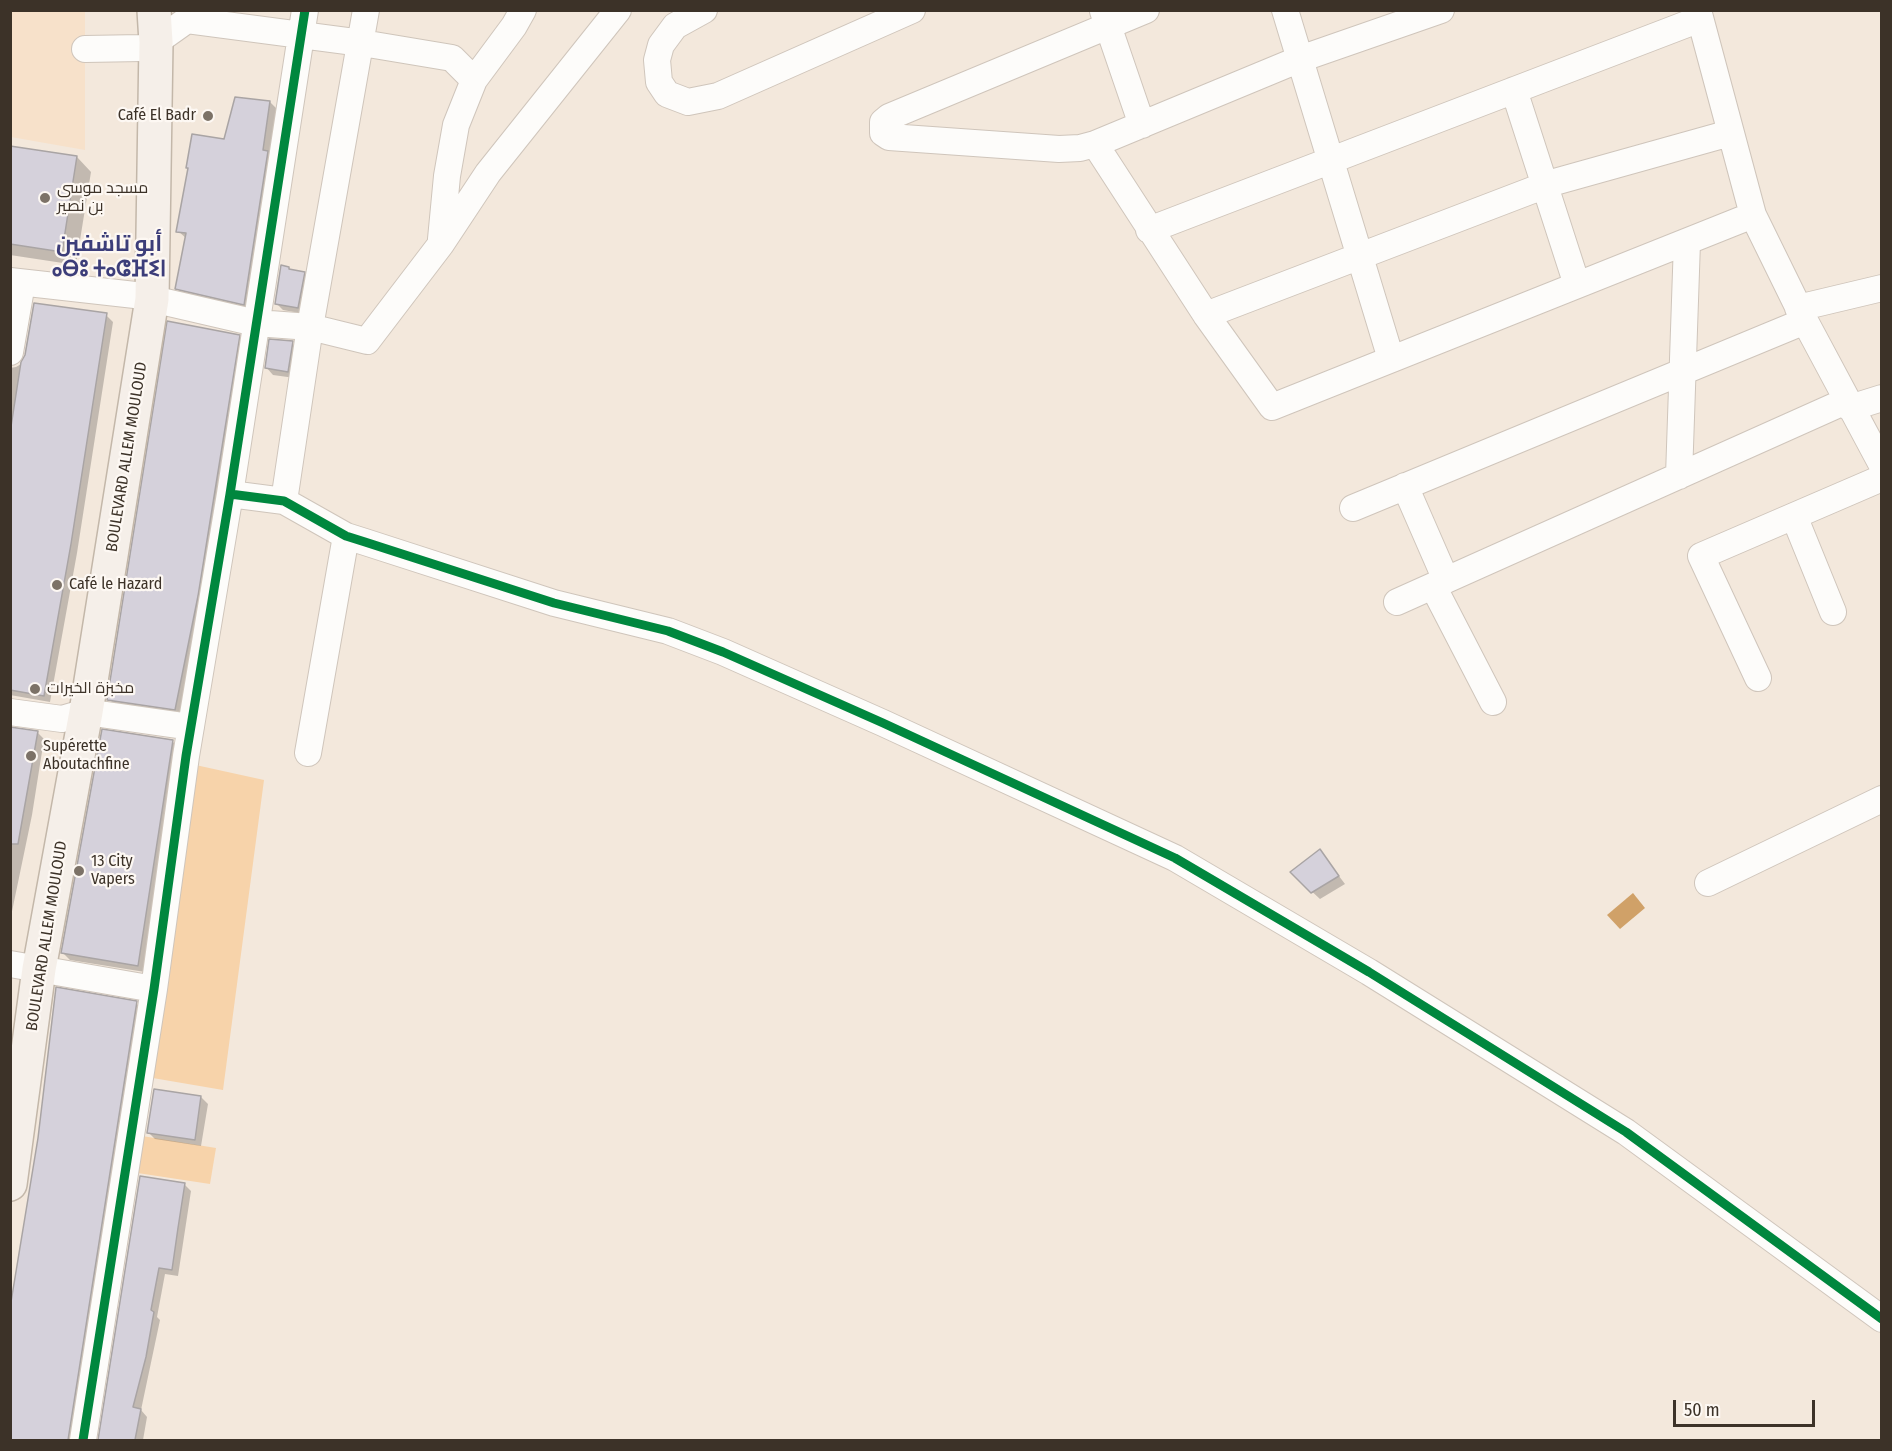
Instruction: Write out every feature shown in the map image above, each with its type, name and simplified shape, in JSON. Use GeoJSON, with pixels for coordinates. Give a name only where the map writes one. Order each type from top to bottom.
{"type":"FeatureCollection","features":[{"type":"Feature","properties":{"kind":"main road","name":"BOULEVARD ALLEM MOULOUD"},"geometry":{"type":"LineString","coordinates":[[10,1059],[24,966],[74,716],[143,297],[151,33],[138,10]]}},
{"type":"Feature","properties":{"kind":"main road","name":"BOULEVARD ALLEM MOULOUD"},"geometry":{"type":"LineString","coordinates":[[10,1184],[24,966]]}},
{"type":"Feature","properties":{"kind":"street"},"geometry":{"type":"LineString","coordinates":[[284,501],[310,327],[362,43],[366,10]]}},
{"type":"Feature","properties":{"kind":"street"},"geometry":{"type":"LineString","coordinates":[[441,244],[447,176],[456,125],[474,80],[524,10]]}},
{"type":"Feature","properties":{"kind":"street"},"geometry":{"type":"LineString","coordinates":[[10,352],[16,282],[143,297],[256,323],[310,327],[367,341],[441,244],[488,173],[618,10]]}},
{"type":"Feature","properties":{"kind":"street"},"geometry":{"type":"LineString","coordinates":[[704,10],[675,26],[661,45],[657,60],[659,82],[667,94],[688,102],[718,96],[912,10]]}},
{"type":"Feature","properties":{"kind":"street"},"geometry":{"type":"LineString","coordinates":[[1146,10],[1106,18],[885,118],[882,125],[883,133],[889,137],[1059,149],[1080,148],[1142,125],[1300,59],[1441,10]]}},
{"type":"Feature","properties":{"kind":"street"},"geometry":{"type":"LineString","coordinates":[[1285,10],[1391,359]]}},
{"type":"Feature","properties":{"kind":"street"},"geometry":{"type":"LineString","coordinates":[[85,49],[151,33],[187,15],[303,23],[362,43],[452,58],[474,80]]}},
{"type":"Feature","properties":{"kind":"street"},"geometry":{"type":"LineString","coordinates":[[1149,230],[1514,90],[1699,15],[1753,215],[1848,405],[1881,465]]}},
{"type":"Feature","properties":{"kind":"street"},"geometry":{"type":"LineString","coordinates":[[1106,18],[1142,125]]}},
{"type":"Feature","properties":{"kind":"street"},"geometry":{"type":"LineString","coordinates":[[83,1440],[154,989],[191,727],[230,494],[303,23]]}},
{"type":"Feature","properties":{"kind":"street"},"geometry":{"type":"LineString","coordinates":[[1514,90],[1577,285]]}},
{"type":"Feature","properties":{"kind":"street"},"geometry":{"type":"LineString","coordinates":[[1206,315],[1545,186],[1731,133]]}},
{"type":"Feature","properties":{"kind":"street"},"geometry":{"type":"LineString","coordinates":[[1095,144],[1206,315],[1272,407],[1753,215]]}},
{"type":"Feature","properties":{"kind":"street"},"geometry":{"type":"LineString","coordinates":[[1679,476],[1687,242]]}},
{"type":"Feature","properties":{"kind":"street"},"geometry":{"type":"LineString","coordinates":[[1353,508],[1684,371],[1802,314],[1881,288]]}},
{"type":"Feature","properties":{"kind":"street"},"geometry":{"type":"LineString","coordinates":[[1397,602],[1679,476],[1848,405],[1881,398]]}},
{"type":"Feature","properties":{"kind":"street"},"geometry":{"type":"LineString","coordinates":[[1758,678],[1701,556],[1881,478]]}},
{"type":"Feature","properties":{"kind":"street"},"geometry":{"type":"LineString","coordinates":[[1405,486],[1439,583],[1493,702]]}},
{"type":"Feature","properties":{"kind":"street"},"geometry":{"type":"LineString","coordinates":[[230,494],[284,501],[346,536],[554,603],[668,631],[883,723],[1174,858],[1369,972],[1626,1132],[1881,1319]]}},
{"type":"Feature","properties":{"kind":"street"},"geometry":{"type":"LineString","coordinates":[[1794,516],[1833,612]]}},
{"type":"Feature","properties":{"kind":"street"},"geometry":{"type":"LineString","coordinates":[[308,753],[346,536]]}},
{"type":"Feature","properties":{"kind":"street"},"geometry":{"type":"LineString","coordinates":[[10,712],[191,727]]}},
{"type":"Feature","properties":{"kind":"street"},"geometry":{"type":"LineString","coordinates":[[1708,883],[1881,799]]}},
{"type":"Feature","properties":{"kind":"street"},"geometry":{"type":"LineString","coordinates":[[24,966],[154,989]]}},
{"type":"Feature","properties":{"kind":"shaded area"},"geometry":{"type":"Polygon","coordinates":[[[10,11],[85,11],[85,150],[11,137],[10,11]]]}},
{"type":"Feature","properties":{"kind":"shaded area"},"geometry":{"type":"Polygon","coordinates":[[[191,764],[264,780],[223,1090],[141,1076],[191,764]]]}},
{"type":"Feature","properties":{"kind":"shaded area"},"geometry":{"type":"Polygon","coordinates":[[[1633,893],[1645,908],[1620,929],[1607,915],[1633,893]]]}},
{"type":"Feature","properties":{"kind":"shaded area"},"geometry":{"type":"Polygon","coordinates":[[[136,1135],[216,1148],[210,1184],[131,1172],[136,1135]]]}},
{"type":"Feature","properties":{"kind":"building"},"geometry":{"type":"Polygon","coordinates":[[[235,97],[270,101],[263,150],[268,151],[244,305],[175,289],[186,233],[176,232],[192,134],[224,139],[235,97]]]}},
{"type":"Feature","properties":{"kind":"building","name":"مسجد موسى بن نصير"},"geometry":{"type":"Polygon","coordinates":[[[10,146],[77,156],[62,252],[10,244],[10,146]]]}},
{"type":"Feature","properties":{"kind":"building"},"geometry":{"type":"Polygon","coordinates":[[[281,265],[305,272],[298,308],[275,304],[281,265]]]}},
{"type":"Feature","properties":{"kind":"building"},"geometry":{"type":"Polygon","coordinates":[[[34,303],[107,313],[71,544],[44,696],[10,690],[10,433],[21,362],[25,355],[34,303]]]}},
{"type":"Feature","properties":{"kind":"building"},"geometry":{"type":"Polygon","coordinates":[[[167,321],[240,335],[198,596],[175,710],[107,700],[167,321]]]}},
{"type":"Feature","properties":{"kind":"building"},"geometry":{"type":"Polygon","coordinates":[[[269,339],[293,341],[288,372],[265,368],[269,339]]]}},
{"type":"Feature","properties":{"kind":"building"},"geometry":{"type":"Polygon","coordinates":[[[10,727],[38,731],[18,844],[10,844],[10,727]]]}},
{"type":"Feature","properties":{"kind":"building"},"geometry":{"type":"Polygon","coordinates":[[[102,729],[173,740],[138,966],[61,953],[102,729]]]}},
{"type":"Feature","properties":{"kind":"building"},"geometry":{"type":"Polygon","coordinates":[[[1320,849],[1339,876],[1311,893],[1290,872],[1320,849]]]}},
{"type":"Feature","properties":{"kind":"building"},"geometry":{"type":"Polygon","coordinates":[[[56,987],[137,1001],[68,1440],[10,1440],[10,1308],[38,1138],[56,987]]]}},
{"type":"Feature","properties":{"kind":"building"},"geometry":{"type":"Polygon","coordinates":[[[154,1089],[201,1096],[195,1140],[147,1133],[154,1089]]]}},
{"type":"Feature","properties":{"kind":"building"},"geometry":{"type":"Polygon","coordinates":[[[140,1176],[185,1183],[172,1270],[159,1268],[151,1310],[154,1312],[146,1357],[133,1407],[141,1409],[135,1440],[98,1440],[140,1176]]]}},
{"type":"Feature","properties":{"kind":"cycle path"},"geometry":{"type":"LineString","coordinates":[[83,1440],[154,989],[186,756],[230,494],[305,10]]}},
{"type":"Feature","properties":{"kind":"cycle path"},"geometry":{"type":"LineString","coordinates":[[230,494],[284,501],[346,536],[554,603],[668,631],[723,652],[1175,858],[1369,972],[1626,1132],[1882,1319]]}},
{"type":"Feature","properties":{"kind":"place","name":"Café El Badr"},"geometry":{"type":"Point","coordinates":[208,116]}},
{"type":"Feature","properties":{"kind":"place","name":"مسجد موسى بن نصير"},"geometry":{"type":"Point","coordinates":[45,198]}},
{"type":"Feature","properties":{"kind":"place","name":"Café le Hazard"},"geometry":{"type":"Point","coordinates":[57,585]}},
{"type":"Feature","properties":{"kind":"place","name":"مخبزة الخيرات"},"geometry":{"type":"Point","coordinates":[35,689]}},
{"type":"Feature","properties":{"kind":"place","name":"Supérette Aboutachfine"},"geometry":{"type":"Point","coordinates":[31,756]}},
{"type":"Feature","properties":{"kind":"place","name":"13 City Vapers"},"geometry":{"type":"Point","coordinates":[79,871]}},
{"type":"Feature","properties":{"kind":"district","name":"أبو تاشفين ⴰⴱⵓ ⵜⴰⵛⴼⵉⵏ"},"geometry":{"type":"Point","coordinates":[109,258]}}]}
